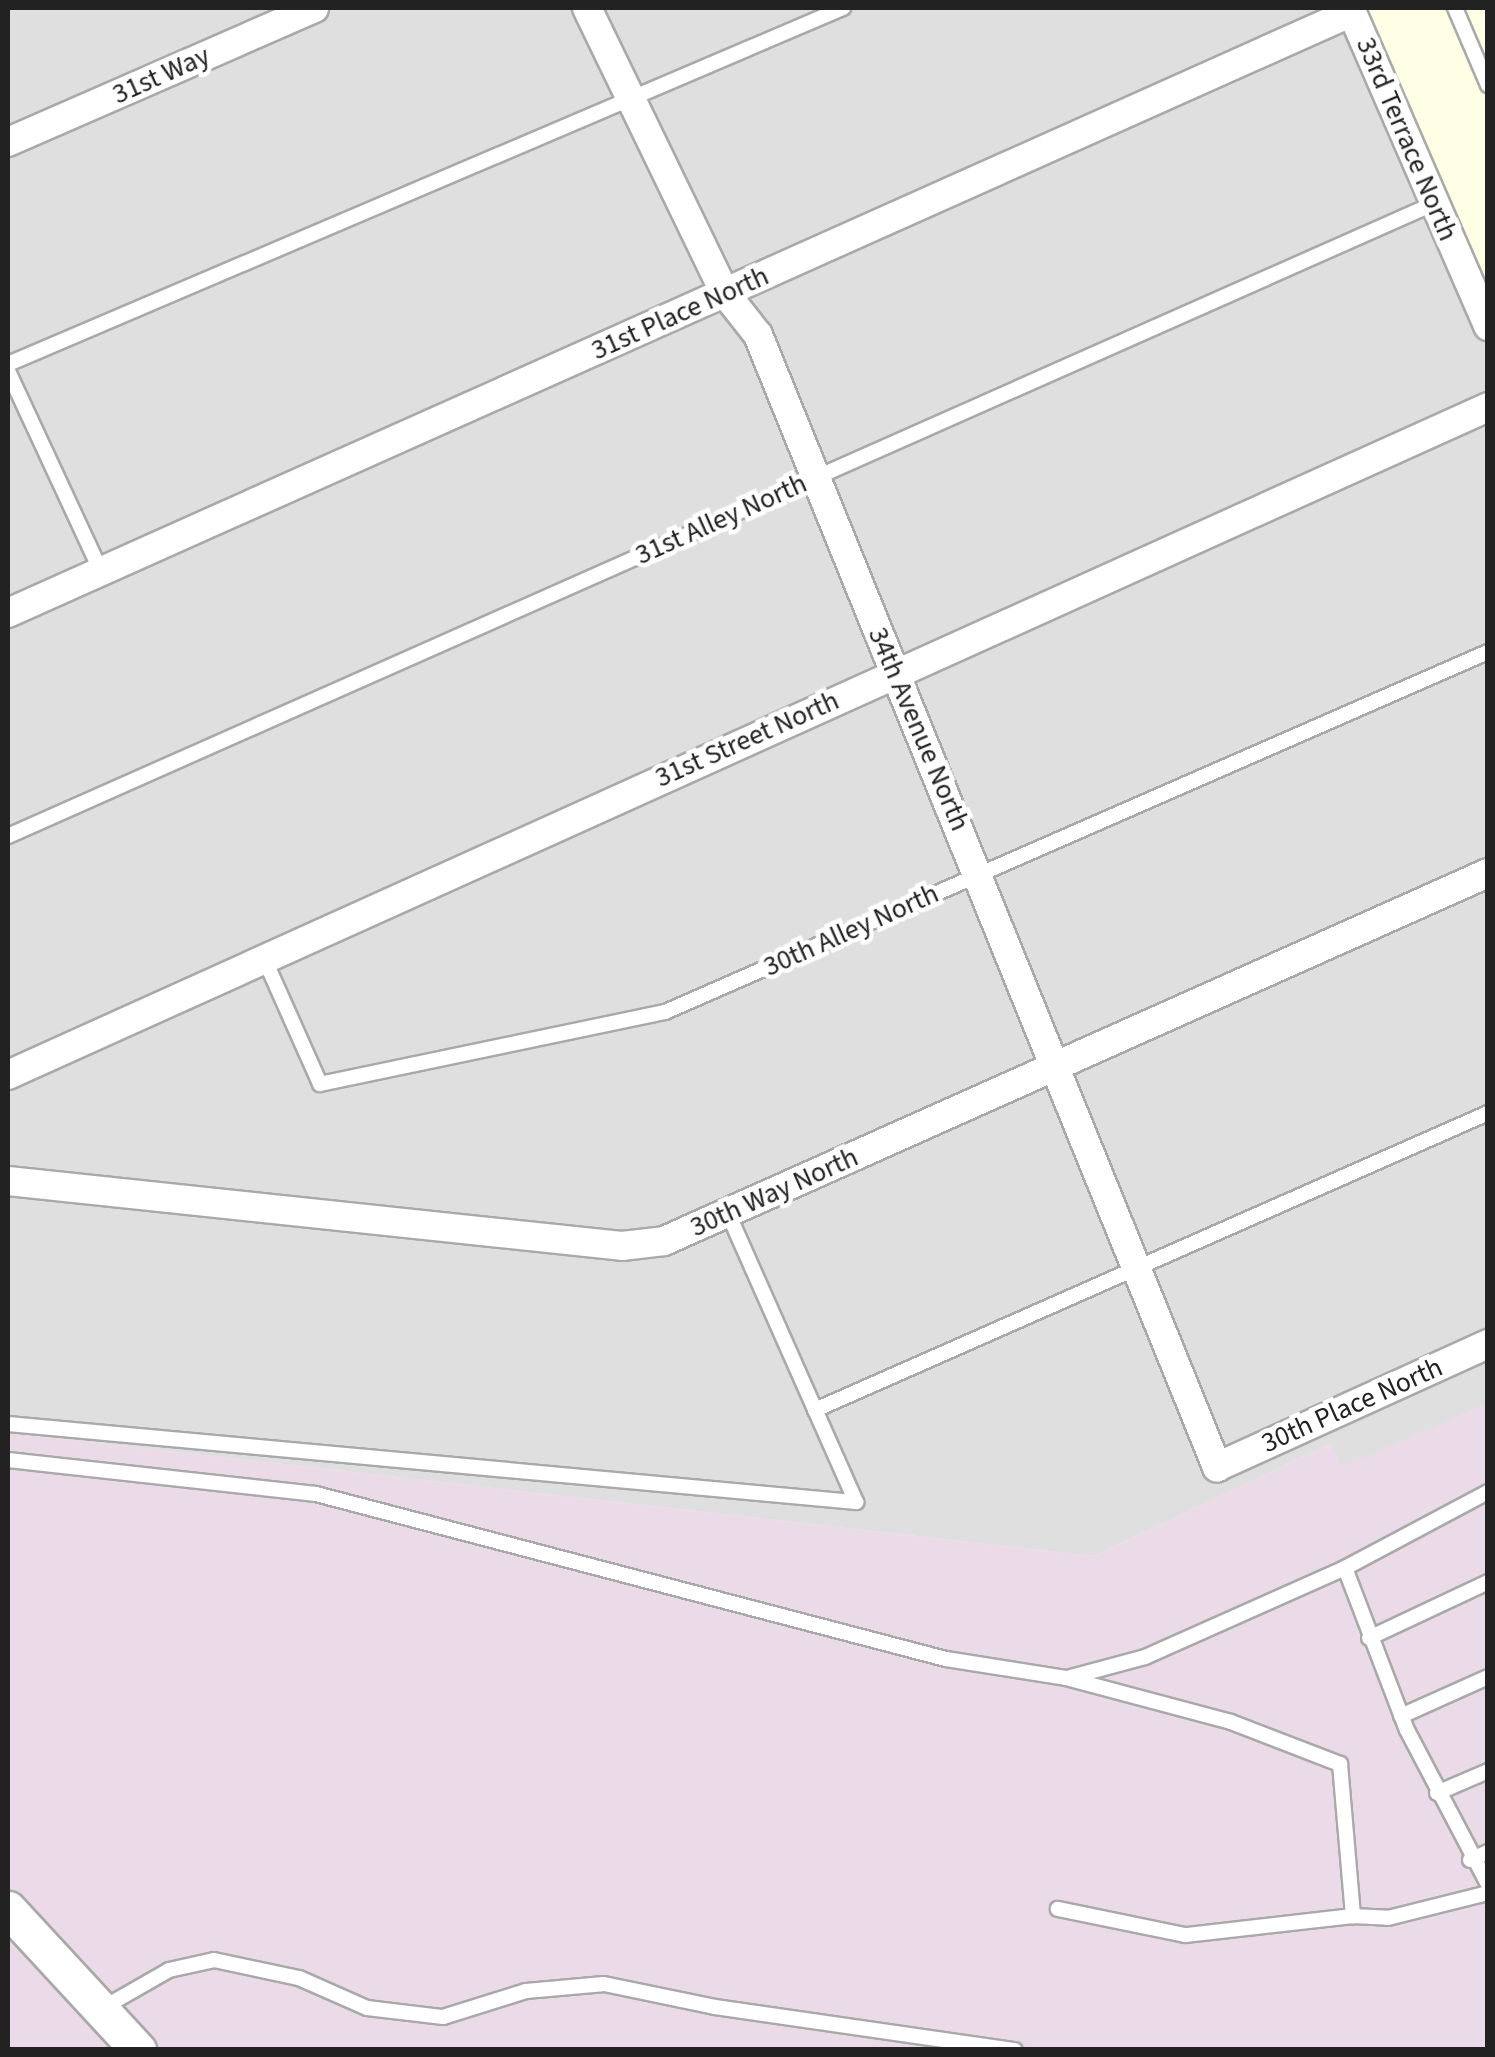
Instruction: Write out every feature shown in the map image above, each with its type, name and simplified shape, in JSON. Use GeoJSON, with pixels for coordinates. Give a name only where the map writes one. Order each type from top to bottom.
{"type":"FeatureCollection","features":[{"type":"Feature","properties":{"kind":"street","name":"31st Way"},"geometry":{"type":"LineString","coordinates":[[8,142],[314,8]]}},
{"type":"Feature","properties":{"kind":"street","name":"34th Avenue North"},"geometry":{"type":"LineString","coordinates":[[587,8],[725,293],[758,336],[1059,1067],[1136,1270],[1217,1466]]}},
{"type":"Feature","properties":{"kind":"street","name":"33rd Terrace North"},"geometry":{"type":"LineString","coordinates":[[1351,10],[1488,326]]}},
{"type":"Feature","properties":{"kind":"street","name":"31st Place North"},"geometry":{"type":"LineString","coordinates":[[8,614],[1351,10]]}},
{"type":"Feature","properties":{"kind":"street","name":"31st Street North"},"geometry":{"type":"LineString","coordinates":[[8,1075],[1488,407]]}},
{"type":"Feature","properties":{"kind":"street","name":"30th Way North"},"geometry":{"type":"LineString","coordinates":[[8,1181],[622,1246],[664,1241],[1488,873]]}},
{"type":"Feature","properties":{"kind":"street","name":"30th Place North"},"geometry":{"type":"LineString","coordinates":[[1217,1466],[1488,1344]]}},
{"type":"Feature","properties":{"kind":"street"},"geometry":{"type":"LineString","coordinates":[[8,1909],[138,2050]]}},
{"type":"Feature","properties":{"kind":"lane"},"geometry":{"type":"LineString","coordinates":[[101,572],[8,368],[842,8]]}},
{"type":"Feature","properties":{"kind":"lane"},"geometry":{"type":"LineString","coordinates":[[1455,8],[1488,85]]}},
{"type":"Feature","properties":{"kind":"lane","name":"31st Alley North"},"geometry":{"type":"LineString","coordinates":[[8,836],[1435,203]]}},
{"type":"Feature","properties":{"kind":"lane","name":"30th Alley North"},"geometry":{"type":"LineString","coordinates":[[263,958],[320,1084],[665,1012],[1488,652]]}},
{"type":"Feature","properties":{"kind":"lane"},"geometry":{"type":"LineString","coordinates":[[815,1410],[1488,1114]]}},
{"type":"Feature","properties":{"kind":"lane"},"geometry":{"type":"LineString","coordinates":[[8,1424],[856,1502],[727,1212]]}},
{"type":"Feature","properties":{"kind":"lane"},"geometry":{"type":"LineString","coordinates":[[8,1460],[316,1494],[946,1660],[1066,1678],[1231,1722],[1340,1764],[1353,1916]]}},
{"type":"Feature","properties":{"kind":"lane"},"geometry":{"type":"LineString","coordinates":[[1066,1678],[1146,1657],[1345,1568],[1488,1492]]}},
{"type":"Feature","properties":{"kind":"lane"},"geometry":{"type":"LineString","coordinates":[[1345,1568],[1401,1716],[1470,1860],[1488,1884]]}},
{"type":"Feature","properties":{"kind":"lane"},"geometry":{"type":"LineString","coordinates":[[1369,1638],[1488,1582]]}},
{"type":"Feature","properties":{"kind":"lane"},"geometry":{"type":"LineString","coordinates":[[1401,1716],[1488,1678]]}},
{"type":"Feature","properties":{"kind":"lane"},"geometry":{"type":"LineString","coordinates":[[1438,1793],[1488,1771]]}},
{"type":"Feature","properties":{"kind":"lane"},"geometry":{"type":"LineString","coordinates":[[1470,1860],[1488,1852]]}},
{"type":"Feature","properties":{"kind":"lane"},"geometry":{"type":"LineString","coordinates":[[1058,1909],[1185,1936],[1353,1916],[1388,1918],[1488,1893]]}},
{"type":"Feature","properties":{"kind":"lane"},"geometry":{"type":"LineString","coordinates":[[100,2009],[169,1970],[214,1960],[299,1978],[367,2008],[424,2015],[443,2017],[526,1991],[604,1984],[716,2007],[1015,2050]]}},
{"type":"Feature","properties":{"kind":"shaded area"},"geometry":{"type":"Polygon","coordinates":[[[8,8],[1487,8],[1487,1404],[1342,1468],[1330,1444],[1094,1556],[8,1433],[8,8]]]}},
{"type":"Feature","properties":{"kind":"shaded area"},"geometry":{"type":"Polygon","coordinates":[[[1365,8],[1487,8],[1487,285],[1365,8]]]}},
{"type":"Feature","properties":{"kind":"shaded area"},"geometry":{"type":"Polygon","coordinates":[[[1487,1404],[1487,2049],[8,2050],[8,1433],[1094,1556],[1330,1444],[1342,1467],[1487,1404]]]}}]}
